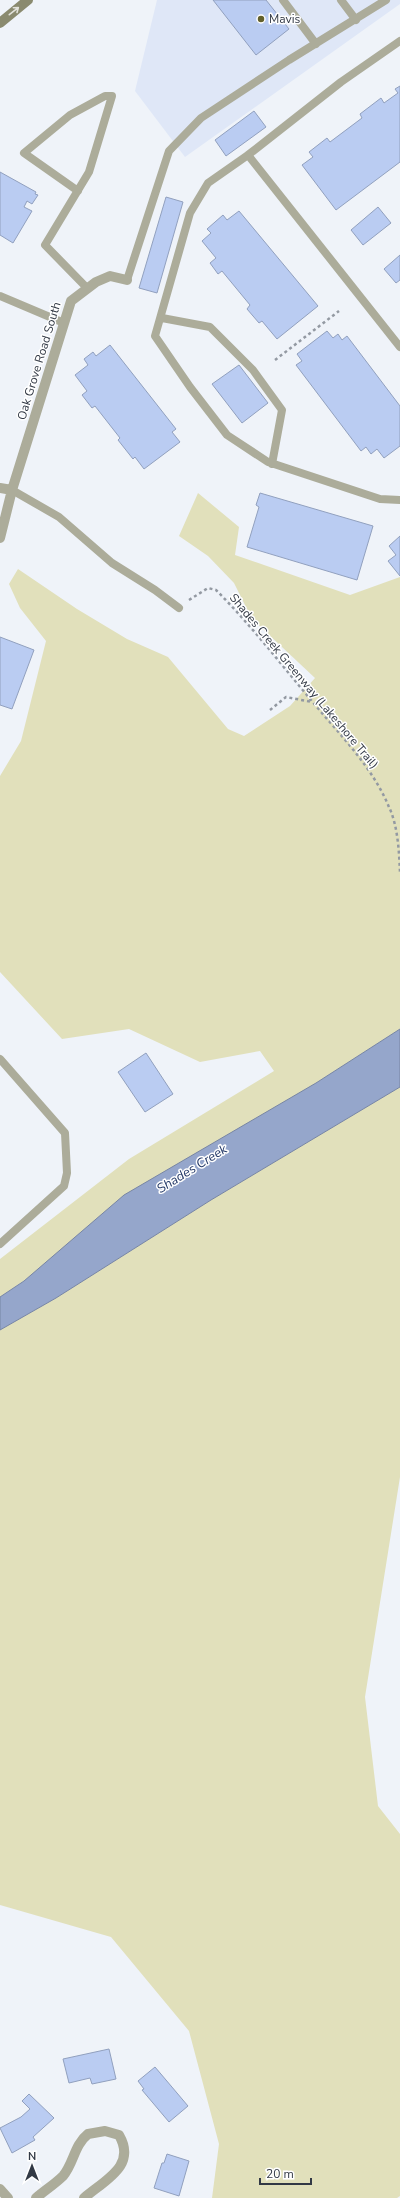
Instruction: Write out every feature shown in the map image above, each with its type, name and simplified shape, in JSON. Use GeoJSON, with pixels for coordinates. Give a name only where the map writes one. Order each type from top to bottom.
{"type":"FeatureCollection","features":[{"type":"Feature","properties":{"kind":"main road"},"geometry":{"type":"LineString","coordinates":[[0,22],[28,0]]}},
{"type":"Feature","properties":{"kind":"street","name":"Oak Grove Road South"},"geometry":{"type":"LineString","coordinates":[[0,538],[12,490],[71,301],[96,282],[110,276],[127,280]]}},
{"type":"Feature","properties":{"kind":"street"},"geometry":{"type":"LineString","coordinates":[[0,488],[12,490]]}},
{"type":"Feature","properties":{"kind":"street"},"geometry":{"type":"LineString","coordinates":[[36,2198],[63,2176],[72,2160],[75,2149],[88,2134],[104,2131],[119,2135],[125,2150],[125,2157],[121,2166],[84,2198]]}},
{"type":"Feature","properties":{"kind":"street"},"geometry":{"type":"LineString","coordinates":[[0,2189],[8,2198]]}},
{"type":"Feature","properties":{"kind":"lane"},"geometry":{"type":"LineString","coordinates":[[283,0],[316,44]]}},
{"type":"Feature","properties":{"kind":"lane"},"geometry":{"type":"LineString","coordinates":[[341,0],[356,20]]}},
{"type":"Feature","properties":{"kind":"lane"},"geometry":{"type":"LineString","coordinates":[[127,280],[169,151],[202,118],[386,0]]}},
{"type":"Feature","properties":{"kind":"lane"},"geometry":{"type":"LineString","coordinates":[[400,41],[342,82],[248,155],[208,183],[190,212],[162,318],[155,336],[190,387],[227,434],[272,464],[380,499],[400,500]]}},
{"type":"Feature","properties":{"kind":"lane"},"geometry":{"type":"LineString","coordinates":[[78,191],[24,153],[70,115],[106,96],[112,96],[89,172],[78,191],[45,245],[87,288]]}},
{"type":"Feature","properties":{"kind":"lane"},"geometry":{"type":"LineString","coordinates":[[248,155],[400,347]]}},
{"type":"Feature","properties":{"kind":"lane"},"geometry":{"type":"LineString","coordinates":[[0,296],[64,323]]}},
{"type":"Feature","properties":{"kind":"lane"},"geometry":{"type":"LineString","coordinates":[[162,318],[210,327],[253,370],[282,410],[272,464]]}},
{"type":"Feature","properties":{"kind":"lane"},"geometry":{"type":"LineString","coordinates":[[12,490],[59,517],[112,563],[155,590],[179,608]]}},
{"type":"Feature","properties":{"kind":"lane"},"geometry":{"type":"LineString","coordinates":[[0,1060],[65,1133],[66,1173],[64,1186],[0,1244]]}},
{"type":"Feature","properties":{"kind":"path"},"geometry":{"type":"LineString","coordinates":[[275,360],[339,311]]}},
{"type":"Feature","properties":{"kind":"path","name":"Shades Creek Greenway (Lakeshore Trail)"},"geometry":{"type":"LineString","coordinates":[[179,608],[203,590],[208,588],[216,590],[252,629],[364,764],[381,789],[390,809],[399,851],[400,872]]}},
{"type":"Feature","properties":{"kind":"path"},"geometry":{"type":"LineString","coordinates":[[270,710],[286,697],[312,702]]}},
{"type":"Feature","properties":{"kind":"shaded area"},"geometry":{"type":"Polygon","coordinates":[[[157,0],[400,0],[400,4],[185,157],[135,91],[157,0]]]}},
{"type":"Feature","properties":{"kind":"green space"},"geometry":{"type":"Polygon","coordinates":[[[198,493],[239,527],[235,555],[350,595],[400,577],[400,1029],[316,1083],[0,1297],[0,1259],[129,1159],[274,1071],[260,1051],[200,1062],[129,1029],[62,1039],[0,972],[0,776],[21,741],[46,641],[20,608],[9,584],[18,569],[77,609],[127,639],[168,657],[228,729],[244,736],[290,706],[315,678],[252,619],[234,583],[208,556],[179,536],[198,493]]]}},
{"type":"Feature","properties":{"kind":"green space"},"geometry":{"type":"Polygon","coordinates":[[[400,1087],[400,1477],[365,1697],[378,1806],[400,1834],[400,2196],[397,2198],[212,2198],[219,2144],[189,2031],[111,1937],[0,1905],[0,1330],[56,1298],[211,1200],[400,1087]]]}},
{"type":"Feature","properties":{"kind":"water","name":"Shades Creek"},"geometry":{"type":"Polygon","coordinates":[[[400,1029],[400,1087],[211,1200],[56,1298],[0,1330],[0,1297],[24,1281],[124,1195],[316,1083],[400,1029]]]}},
{"type":"Feature","properties":{"kind":"building"},"geometry":{"type":"Polygon","coordinates":[[[213,0],[266,0],[289,29],[256,55],[213,0]]]}},
{"type":"Feature","properties":{"kind":"building"},"geometry":{"type":"Polygon","coordinates":[[[400,86],[400,162],[336,210],[302,165],[313,157],[309,152],[327,138],[330,142],[362,118],[360,114],[381,98],[384,103],[398,93],[395,89],[400,86]]]}},
{"type":"Feature","properties":{"kind":"building"},"geometry":{"type":"Polygon","coordinates":[[[254,111],[266,127],[226,156],[215,140],[254,111]]]}},
{"type":"Feature","properties":{"kind":"building"},"geometry":{"type":"Polygon","coordinates":[[[0,172],[36,192],[35,194],[38,195],[32,204],[27,201],[24,207],[32,211],[13,243],[0,235],[0,172]]]}},
{"type":"Feature","properties":{"kind":"building"},"geometry":{"type":"Polygon","coordinates":[[[166,197],[183,202],[157,293],[139,288],[166,197]]]}},
{"type":"Feature","properties":{"kind":"building"},"geometry":{"type":"Polygon","coordinates":[[[378,207],[391,223],[363,245],[351,230],[378,207]]]}},
{"type":"Feature","properties":{"kind":"building"},"geometry":{"type":"Polygon","coordinates":[[[239,211],[318,306],[277,339],[262,321],[259,323],[247,309],[250,305],[222,271],[218,274],[210,263],[216,258],[202,241],[211,233],[207,229],[223,215],[227,220],[239,211]]]}},
{"type":"Feature","properties":{"kind":"building"},"geometry":{"type":"Polygon","coordinates":[[[400,255],[400,280],[396,283],[384,269],[400,255]]]}},
{"type":"Feature","properties":{"kind":"building"},"geometry":{"type":"Polygon","coordinates":[[[327,331],[333,338],[338,334],[342,340],[347,336],[400,406],[400,446],[384,458],[377,449],[371,454],[366,447],[361,451],[296,365],[302,361],[297,354],[327,331]]]}},
{"type":"Feature","properties":{"kind":"building"},"geometry":{"type":"Polygon","coordinates":[[[110,345],[176,429],[172,432],[180,442],[144,469],[135,457],[133,459],[118,440],[120,438],[95,406],[92,408],[82,395],[87,391],[75,375],[88,365],[84,359],[93,352],[96,356],[110,345]]]}},
{"type":"Feature","properties":{"kind":"building"},"geometry":{"type":"Polygon","coordinates":[[[239,365],[268,403],[242,423],[212,384],[239,365]]]}},
{"type":"Feature","properties":{"kind":"building"},"geometry":{"type":"Polygon","coordinates":[[[260,493],[373,526],[357,580],[247,547],[259,507],[256,505],[260,493]]]}},
{"type":"Feature","properties":{"kind":"building"},"geometry":{"type":"Polygon","coordinates":[[[400,536],[400,576],[388,561],[396,555],[389,546],[400,536]]]}},
{"type":"Feature","properties":{"kind":"building"},"geometry":{"type":"Polygon","coordinates":[[[0,637],[34,650],[12,709],[0,705],[0,637]]]}},
{"type":"Feature","properties":{"kind":"building"},"geometry":{"type":"Polygon","coordinates":[[[146,1053],[173,1094],[145,1112],[118,1072],[146,1053]]]}},
{"type":"Feature","properties":{"kind":"building"},"geometry":{"type":"Polygon","coordinates":[[[109,2049],[116,2079],[92,2084],[90,2078],[69,2083],[63,2059],[109,2049]]]}},
{"type":"Feature","properties":{"kind":"building"},"geometry":{"type":"Polygon","coordinates":[[[155,2067],[188,2106],[169,2122],[142,2090],[144,2089],[138,2081],[155,2067]]]}},
{"type":"Feature","properties":{"kind":"building"},"geometry":{"type":"Polygon","coordinates":[[[29,2094],[54,2118],[33,2137],[35,2140],[12,2153],[0,2128],[21,2117],[30,2109],[22,2101],[29,2094]]]}},
{"type":"Feature","properties":{"kind":"building"},"geometry":{"type":"Polygon","coordinates":[[[167,2154],[189,2161],[179,2196],[154,2188],[162,2163],[164,2163],[167,2154]]]}},
{"type":"Feature","properties":{"kind":"place","name":"Mavis"},"geometry":{"type":"Point","coordinates":[261,19]}}]}
